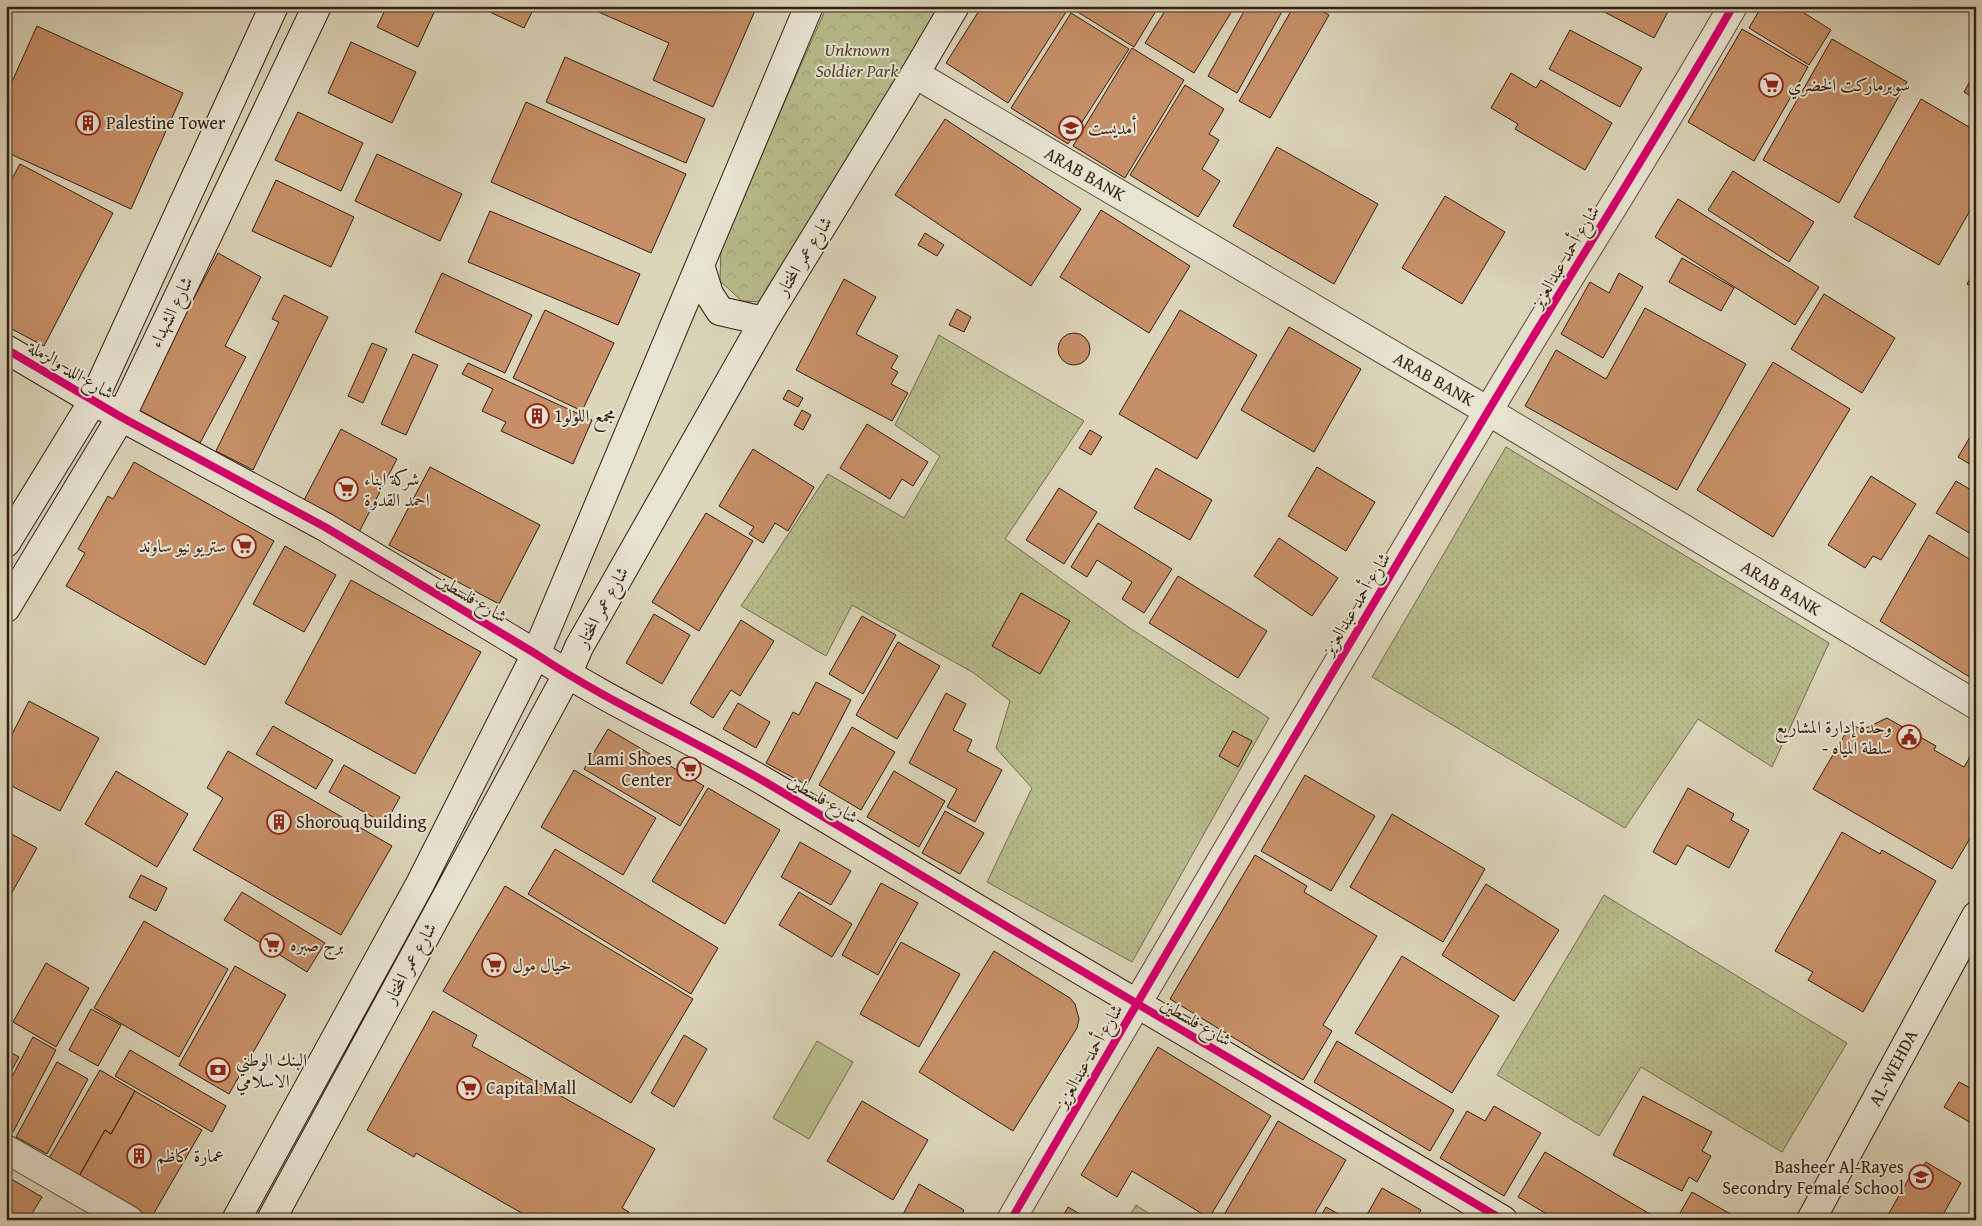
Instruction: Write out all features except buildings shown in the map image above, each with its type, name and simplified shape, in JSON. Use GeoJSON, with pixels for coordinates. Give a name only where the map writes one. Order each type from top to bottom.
{"type":"FeatureCollection","features":[{"type":"Feature","properties":{"kind":"street","name":"شارع الشهداء"},"geometry":{"type":"LineString","coordinates":[[6,543],[93,400],[274,6]]}},
{"type":"Feature","properties":{"kind":"street","name":"شارع الشهداء"},"geometry":{"type":"LineString","coordinates":[[6,608],[121,417],[317,6]]}},
{"type":"Feature","properties":{"kind":"street","name":"شارع عمر المختار"},"geometry":{"type":"LineString","coordinates":[[236,1220],[420,884],[536,654],[809,6]]}},
{"type":"Feature","properties":{"kind":"street","name":"شارع عمر المختار"},"geometry":{"type":"LineString","coordinates":[[271,1220],[567,675],[579,647],[764,321],[916,74],[955,6]]}},
{"type":"Feature","properties":{"kind":"street","name":"شارع أحمد عبدالعزيز"},"geometry":{"type":"LineString","coordinates":[[1011,1220],[1136,1005],[1488,411],[1687,85],[1732,6]]}},
{"type":"Feature","properties":{"kind":"street","name":"ARAB BANK"},"geometry":{"type":"LineString","coordinates":[[916,74],[1488,411],[1976,706]]}},
{"type":"Feature","properties":{"kind":"street"},"geometry":{"type":"LineString","coordinates":[[700,265],[709,294],[720,311],[764,321]]}},
{"type":"Feature","properties":{"kind":"street","name":"شارع اللد والرملة"},"geometry":{"type":"LineString","coordinates":[[6,349],[121,417]]}},
{"type":"Feature","properties":{"kind":"street","name":"شارع فلسطين"},"geometry":{"type":"LineString","coordinates":[[121,417],[325,526],[536,654],[567,675],[753,775],[1136,1005],[1503,1220]]}},
{"type":"Feature","properties":{"kind":"street","name":"AL-WEHDA"},"geometry":{"type":"LineString","coordinates":[[1811,1220],[1976,916]]}},
{"type":"Feature","properties":{"kind":"street"},"geometry":{"type":"LineString","coordinates":[[6,1149],[129,1220]]}},
{"type":"Feature","properties":{"kind":"green space","name":"Unknown Soldier Park"},"geometry":{"type":"Polygon","coordinates":[[[827,6],[944,6],[765,302],[742,301],[720,281],[721,246],[827,6]]]}},
{"type":"Feature","properties":{"kind":"green space"},"geometry":{"type":"Polygon","coordinates":[[[939,335],[1084,421],[1005,539],[1128,627],[1269,718],[1132,962],[987,882],[1032,788],[996,748],[1010,701],[974,673],[852,605],[826,656],[741,606],[828,474],[904,518],[940,456],[895,425],[939,335]]]}},
{"type":"Feature","properties":{"kind":"green space"},"geometry":{"type":"Polygon","coordinates":[[[1506,447],[1829,643],[1772,767],[1698,719],[1625,828],[1372,677],[1506,447]]]}},
{"type":"Feature","properties":{"kind":"green space"},"geometry":{"type":"Polygon","coordinates":[[[1604,895],[1847,1043],[1782,1152],[1641,1067],[1599,1136],[1497,1075],[1604,895]]]}},
{"type":"Feature","properties":{"kind":"green space"},"geometry":{"type":"Polygon","coordinates":[[[817,1041],[853,1062],[809,1139],[773,1118],[817,1041]]]}},
{"type":"Feature","properties":{"kind":"green space"},"geometry":{"type":"Polygon","coordinates":[[[1136,1205],[1159,1220],[1127,1220],[1136,1205]]]}},
{"type":"Feature","properties":{"kind":"cycle path"},"geometry":{"type":"LineString","coordinates":[[1011,1220],[1367,614],[1673,109],[1733,6]]}},
{"type":"Feature","properties":{"kind":"cycle path"},"geometry":{"type":"LineString","coordinates":[[6,349],[121,417],[325,527],[623,706],[743,769],[1503,1220]]}},
{"type":"Feature","properties":{"kind":"place","name":"سوبرماركت الخضري"},"geometry":{"type":"Point","coordinates":[1771,85]}},
{"type":"Feature","properties":{"kind":"place","name":"Palestine Tower"},"geometry":{"type":"Point","coordinates":[88,123]}},
{"type":"Feature","properties":{"kind":"place","name":"أمديست"},"geometry":{"type":"Point","coordinates":[1071,128]}},
{"type":"Feature","properties":{"kind":"place","name":"مجمع اللولو1"},"geometry":{"type":"Point","coordinates":[537,416]}},
{"type":"Feature","properties":{"kind":"place","name":"شركة ابناء احمد القدوة"},"geometry":{"type":"Point","coordinates":[346,489]}},
{"type":"Feature","properties":{"kind":"place","name":"ستريو نيو ساوند"},"geometry":{"type":"Point","coordinates":[244,546]}},
{"type":"Feature","properties":{"kind":"place","name":"وحدة إدارة المشاريع - سلطة المياه"},"geometry":{"type":"Point","coordinates":[1909,737]}},
{"type":"Feature","properties":{"kind":"place","name":"Lami Shoes Center"},"geometry":{"type":"Point","coordinates":[689,769]}},
{"type":"Feature","properties":{"kind":"place","name":"Shorouq building"},"geometry":{"type":"Point","coordinates":[279,822]}},
{"type":"Feature","properties":{"kind":"place","name":"برج صبره"},"geometry":{"type":"Point","coordinates":[272,945]}},
{"type":"Feature","properties":{"kind":"place","name":"خيال مول"},"geometry":{"type":"Point","coordinates":[494,965]}},
{"type":"Feature","properties":{"kind":"place","name":"البنك الوطني الاسلامي"},"geometry":{"type":"Point","coordinates":[218,1070]}},
{"type":"Feature","properties":{"kind":"place","name":"Capital Mall"},"geometry":{"type":"Point","coordinates":[469,1088]}},
{"type":"Feature","properties":{"kind":"place","name":"عمارة كاظم"},"geometry":{"type":"Point","coordinates":[139,1156]}},
{"type":"Feature","properties":{"kind":"place","name":"Basheer Al-Rayes Secondry Female School"},"geometry":{"type":"Point","coordinates":[1921,1177]}}]}
